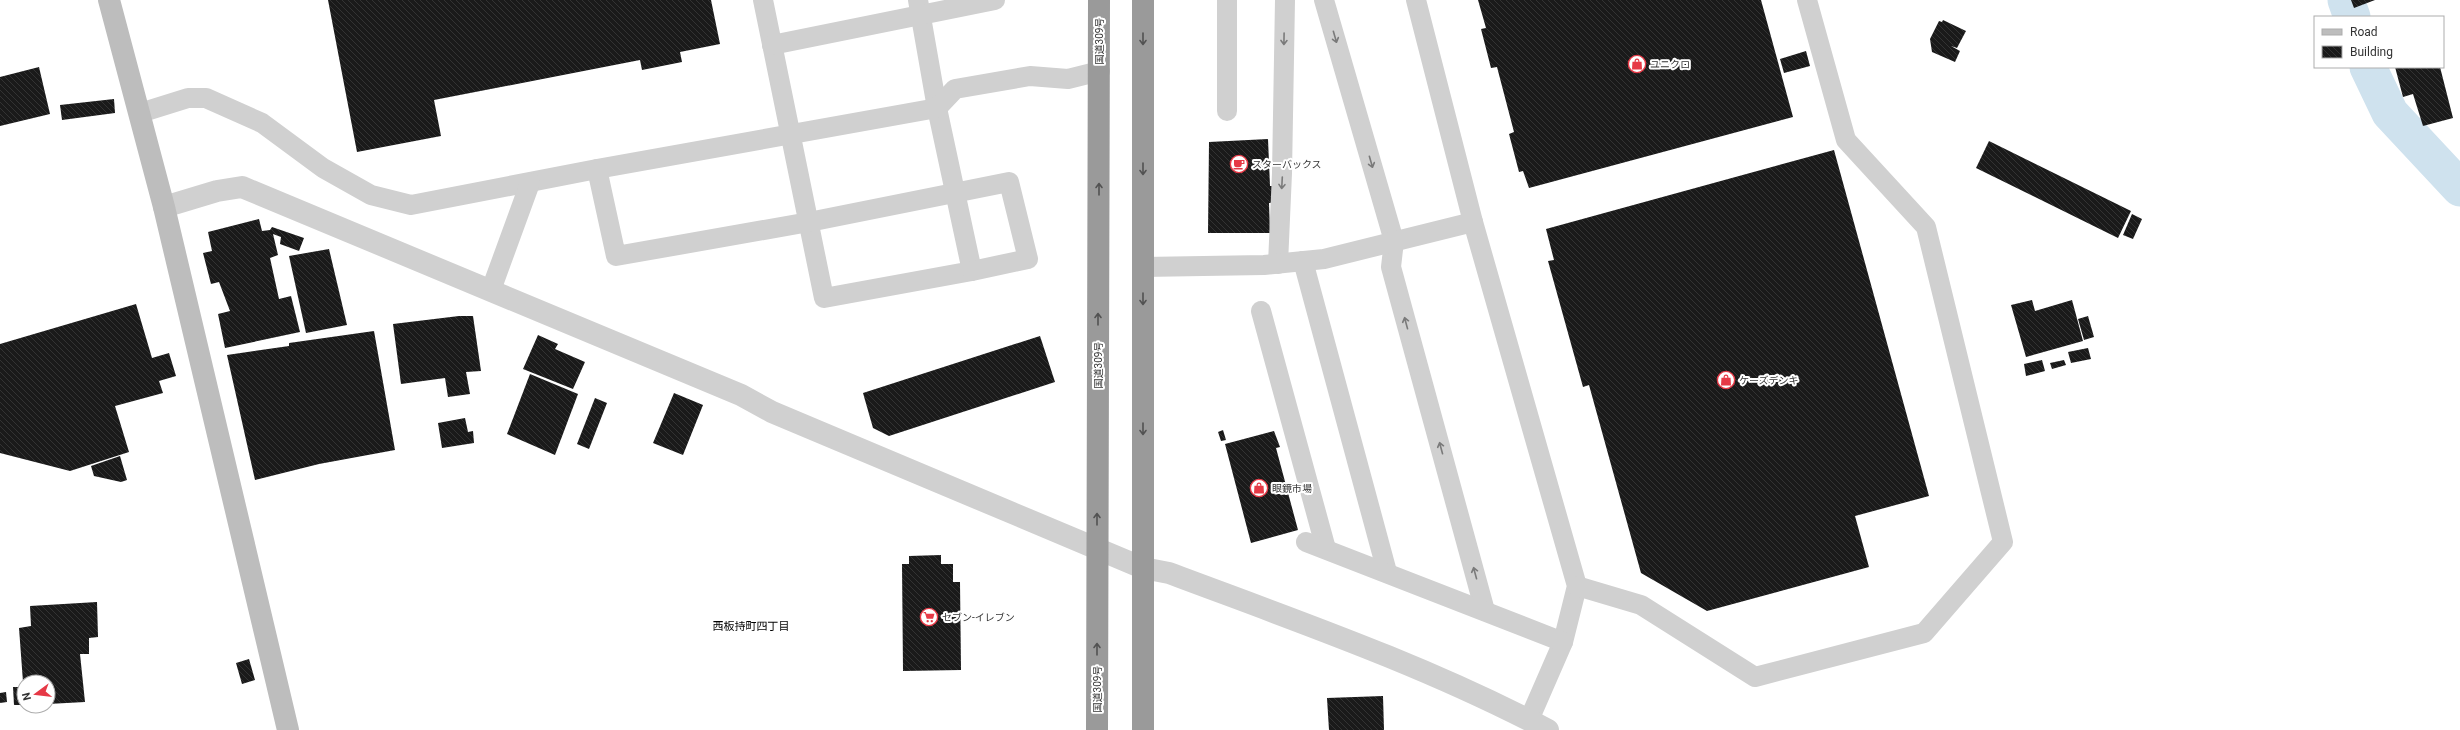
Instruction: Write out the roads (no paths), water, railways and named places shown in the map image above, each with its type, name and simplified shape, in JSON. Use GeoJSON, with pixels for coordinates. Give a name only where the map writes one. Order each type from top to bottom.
{"type":"FeatureCollection","features":[{"type":"Feature","properties":{"kind":"highway","name":"国道309号"},"geometry":{"type":"LineString","coordinates":[[1097,730],[1099,0]]}},
{"type":"Feature","properties":{"kind":"highway"},"geometry":{"type":"LineString","coordinates":[[1142,730],[1143,0]]}},
{"type":"Feature","properties":{"kind":"street"},"geometry":{"type":"LineString","coordinates":[[109,0],[164,207],[288,730]]}},
{"type":"Feature","properties":{"kind":"street"},"geometry":{"type":"LineString","coordinates":[[164,207],[217,191],[242,187],[491,290],[1097,549],[1143,568],[1169,573],[1331,634],[1496,702],[1548,730]]}},
{"type":"Feature","properties":{"kind":"lane"},"geometry":{"type":"LineString","coordinates":[[596,169],[616,256],[809,222],[1009,182],[1028,259],[972,271],[824,298],[809,222],[789,134],[763,0]]}},
{"type":"Feature","properties":{"kind":"lane"},"geometry":{"type":"LineString","coordinates":[[772,45],[920,8],[995,0]]}},
{"type":"Feature","properties":{"kind":"lane"},"geometry":{"type":"LineString","coordinates":[[1227,0],[1227,111]]}},
{"type":"Feature","properties":{"kind":"lane"},"geometry":{"type":"LineString","coordinates":[[1278,264],[1282,173],[1285,0]]}},
{"type":"Feature","properties":{"kind":"lane"},"geometry":{"type":"LineString","coordinates":[[1324,0],[1394,241],[1391,267],[1485,611]]}},
{"type":"Feature","properties":{"kind":"lane"},"geometry":{"type":"LineString","coordinates":[[1416,0],[1473,222],[1577,586],[1563,642],[1529,720]]}},
{"type":"Feature","properties":{"kind":"lane"},"geometry":{"type":"LineString","coordinates":[[1577,586],[1641,604],[1755,677],[1924,633],[2003,542],[1926,227],[1846,140],[1807,0]]}},
{"type":"Feature","properties":{"kind":"lane"},"geometry":{"type":"LineString","coordinates":[[920,8],[937,108],[954,194],[972,271]]}},
{"type":"Feature","properties":{"kind":"lane"},"geometry":{"type":"LineString","coordinates":[[140,113],[188,98],[206,98],[262,123],[323,168],[372,195],[411,205],[596,169],[937,108],[955,89],[1030,76],[1068,79],[1100,71]]}},
{"type":"Feature","properties":{"kind":"lane"},"geometry":{"type":"LineString","coordinates":[[491,290],[530,183]]}},
{"type":"Feature","properties":{"kind":"lane"},"geometry":{"type":"LineString","coordinates":[[1143,267],[1278,264],[1324,259],[1473,222]]}},
{"type":"Feature","properties":{"kind":"lane"},"geometry":{"type":"LineString","coordinates":[[1303,261],[1387,572]]}},
{"type":"Feature","properties":{"kind":"lane"},"geometry":{"type":"LineString","coordinates":[[1261,311],[1326,549]]}},
{"type":"Feature","properties":{"kind":"lane"},"geometry":{"type":"LineString","coordinates":[[1306,542],[1387,572],[1563,642]]}},
{"type":"Feature","properties":{"kind":"waterway"},"geometry":{"type":"LineString","coordinates":[[2346,0],[2352,16]]}},
{"type":"Feature","properties":{"kind":"waterway"},"geometry":{"type":"LineString","coordinates":[[2368,68],[2390,113],[2460,188]]}},
{"type":"Feature","properties":{"kind":"place","name":"ユニクロ"},"geometry":{"type":"Point","coordinates":[1637,64]}},
{"type":"Feature","properties":{"kind":"place","name":"スターバックス"},"geometry":{"type":"Point","coordinates":[1239,164]}},
{"type":"Feature","properties":{"kind":"place","name":"ケーズデンキ"},"geometry":{"type":"Point","coordinates":[1726,380]}},
{"type":"Feature","properties":{"kind":"place","name":"眼鏡市場"},"geometry":{"type":"Point","coordinates":[1259,488]}},
{"type":"Feature","properties":{"kind":"place","name":"セブン-イレブン"},"geometry":{"type":"Point","coordinates":[929,617]}},
{"type":"Feature","properties":{"kind":"district","name":"西板持町四丁目"},"geometry":{"type":"Point","coordinates":[751,626]}}]}
